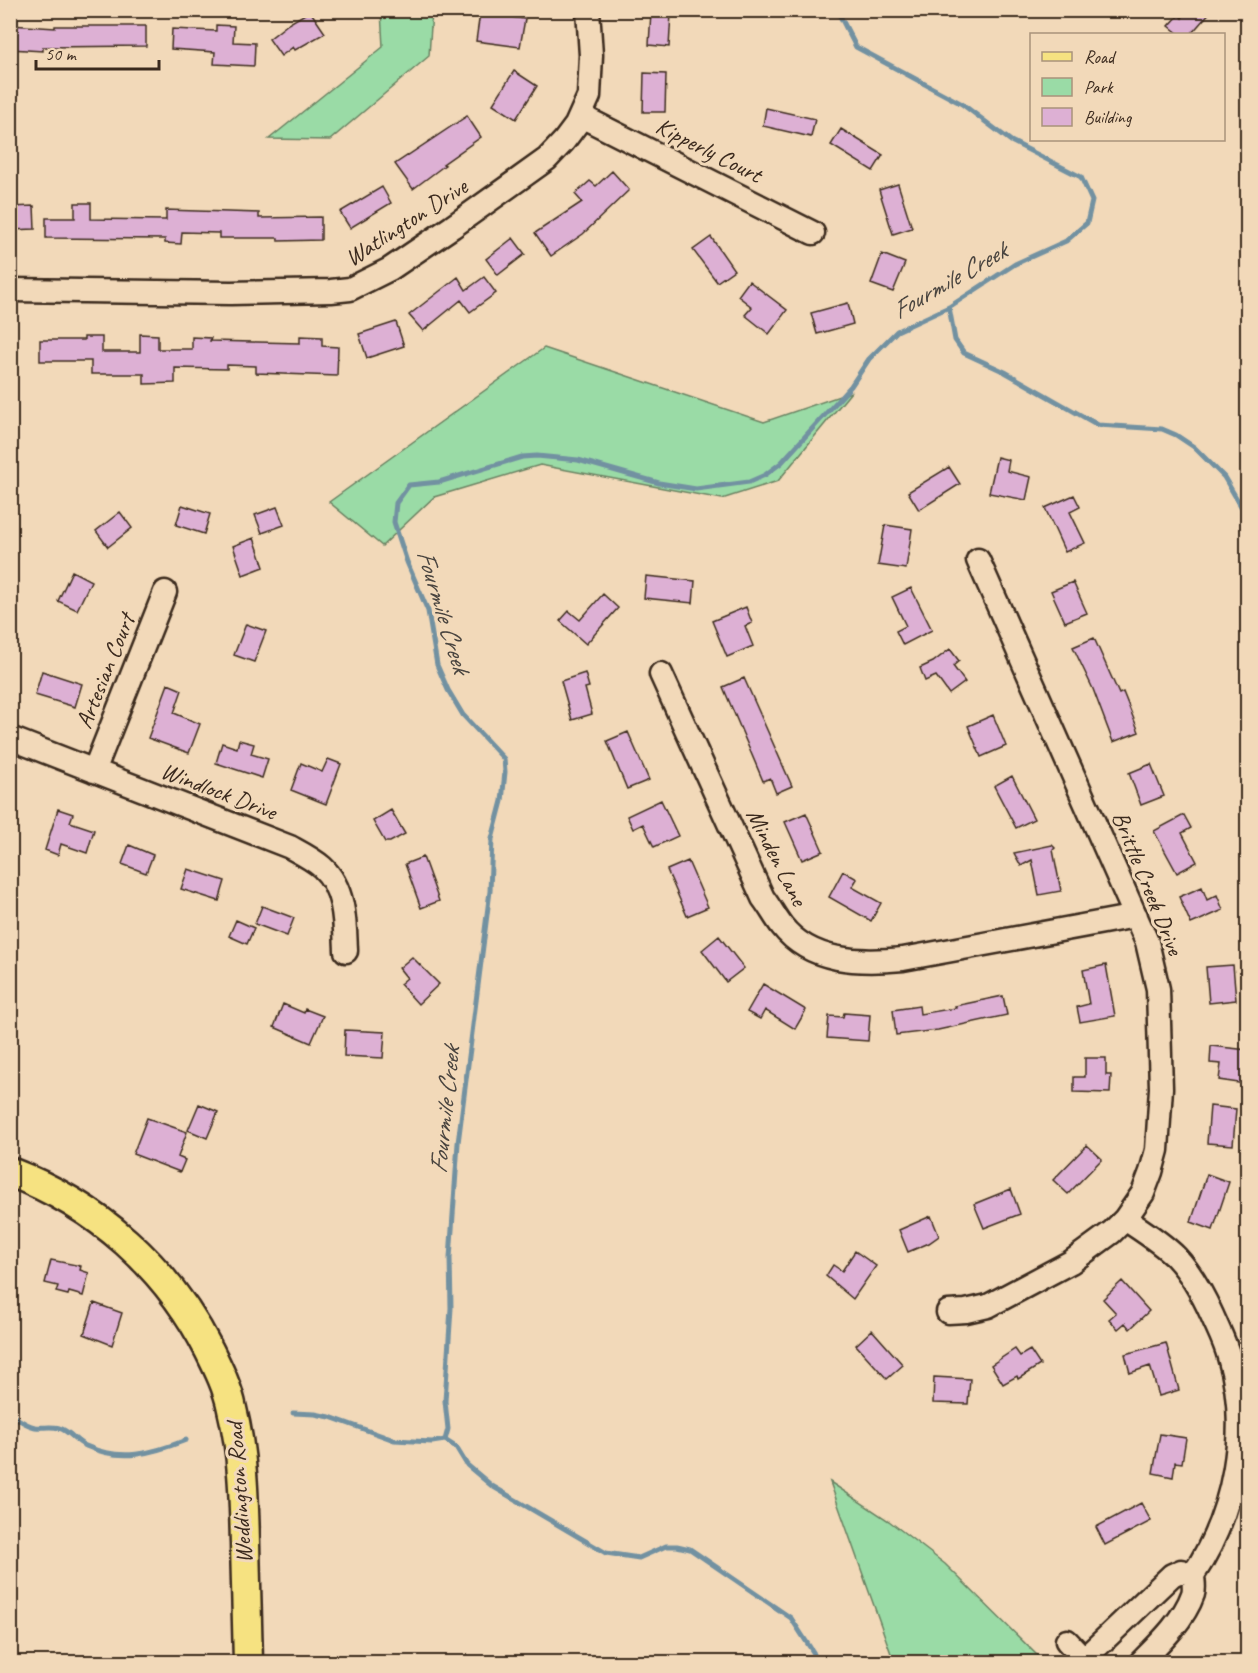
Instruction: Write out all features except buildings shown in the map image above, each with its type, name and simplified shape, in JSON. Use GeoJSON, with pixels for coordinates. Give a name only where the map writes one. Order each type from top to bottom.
{"type":"FeatureCollection","features":[{"type":"Feature","properties":{"kind":"main road","name":"Weddington Road"},"geometry":{"type":"LineString","coordinates":[[10,1172],[29,1179],[75,1203],[133,1246],[177,1296],[197,1326],[218,1367],[232,1407],[240,1449],[244,1498],[248,1662]]}},
{"type":"Feature","properties":{"kind":"street","name":"Watlington Drive"},"geometry":{"type":"LineString","coordinates":[[10,290],[231,293],[350,289],[390,269],[547,159],[564,141],[581,116],[589,96],[591,55],[588,10]]}},
{"type":"Feature","properties":{"kind":"street","name":"Kipperly Court"},"geometry":{"type":"LineString","coordinates":[[581,116],[813,233]]}},
{"type":"Feature","properties":{"kind":"street","name":"Brittle Creek Drive"},"geometry":{"type":"LineString","coordinates":[[948,1312],[988,1306],[1071,1262],[1112,1232],[1125,1219],[1143,1193],[1151,1172],[1157,1150],[1161,1088],[1158,989],[1147,942],[978,560]]}},
{"type":"Feature","properties":{"kind":"street","name":"Artesian Court"},"geometry":{"type":"LineString","coordinates":[[94,771],[165,592]]}},
{"type":"Feature","properties":{"kind":"street","name":"Minden Lane"},"geometry":{"type":"LineString","coordinates":[[661,674],[764,898],[783,927],[812,949],[833,958],[849,961],[873,962],[903,959],[1136,916]]}},
{"type":"Feature","properties":{"kind":"street","name":"Windlock Drive"},"geometry":{"type":"LineString","coordinates":[[10,738],[290,847],[311,859],[323,868],[333,881],[344,915],[346,951]]}},
{"type":"Feature","properties":{"kind":"street"},"geometry":{"type":"LineString","coordinates":[[1125,1219],[1159,1242],[1177,1258],[1204,1297],[1230,1358],[1238,1413],[1237,1443],[1226,1509],[1208,1553],[1193,1575],[1194,1592],[1185,1611],[1141,1662]]}},
{"type":"Feature","properties":{"kind":"street"},"geometry":{"type":"LineString","coordinates":[[1067,1641],[1086,1661],[1172,1575],[1180,1571],[1193,1575]]}},
{"type":"Feature","properties":{"kind":"green space"},"geometry":{"type":"Polygon","coordinates":[[[381,11],[432,11],[429,56],[330,140],[269,139],[383,47],[381,11]]]}},
{"type":"Feature","properties":{"kind":"green space"},"geometry":{"type":"Polygon","coordinates":[[[544,348],[764,422],[851,392],[778,481],[722,499],[540,465],[434,497],[382,546],[329,502],[544,348]]]}},
{"type":"Feature","properties":{"kind":"green space"},"geometry":{"type":"Polygon","coordinates":[[[830,1482],[889,1521],[945,1564],[1044,1662],[894,1662],[830,1482]]]}},
{"type":"Feature","properties":{"kind":"waterway","name":"Fourmile Creek"},"geometry":{"type":"LineString","coordinates":[[445,1440],[448,1429],[445,1401],[451,1308],[450,1258],[458,1143],[490,891],[492,839],[502,801],[505,772],[504,759],[463,715],[437,665],[428,611],[407,562],[394,522],[396,503],[409,485],[439,482],[522,457],[537,456],[578,460],[659,483],[696,489],[749,482],[765,475],[781,463],[851,386],[869,359],[897,331],[949,307],[1015,264],[1066,241],[1087,223],[1092,201],[1081,177],[1011,141],[962,104],[856,47],[837,10]]}},
{"type":"Feature","properties":{"kind":"waterway"},"geometry":{"type":"LineString","coordinates":[[949,307],[955,340],[964,353],[1005,372],[1098,425],[1162,429],[1176,435],[1194,447],[1224,477],[1248,518]]}},
{"type":"Feature","properties":{"kind":"waterway"},"geometry":{"type":"LineString","coordinates":[[293,1413],[330,1417],[394,1440],[432,1442],[445,1440]]}},
{"type":"Feature","properties":{"kind":"waterway"},"geometry":{"type":"LineString","coordinates":[[10,1414],[32,1426],[63,1429],[86,1446],[111,1454],[148,1452],[186,1440]]}},
{"type":"Feature","properties":{"kind":"waterway","name":"Fourmile Creek"},"geometry":{"type":"LineString","coordinates":[[445,1440],[456,1447],[467,1465],[492,1486],[606,1553],[639,1558],[666,1546],[690,1549],[791,1618],[817,1662]]}}]}
